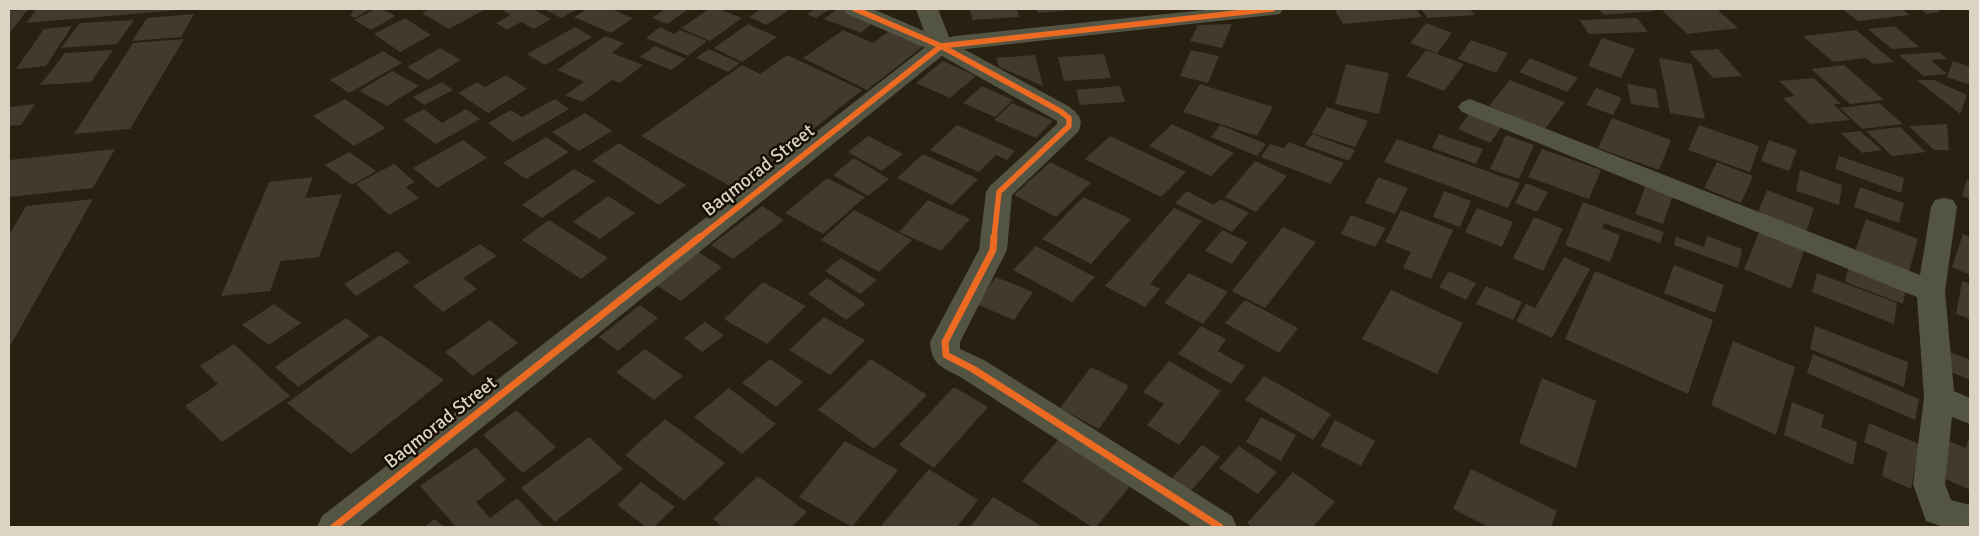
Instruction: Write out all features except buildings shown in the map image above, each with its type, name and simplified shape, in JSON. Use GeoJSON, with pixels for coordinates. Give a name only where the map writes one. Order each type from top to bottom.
{"type":"FeatureCollection","features":[{"type":"Feature","properties":{"kind":"street"},"geometry":{"type":"LineString","coordinates":[[855,9],[941,46],[1060,111],[1069,118],[1069,126],[999,192],[993,250],[945,342],[946,355],[973,369],[1220,527]]}},
{"type":"Feature","properties":{"kind":"street"},"geometry":{"type":"LineString","coordinates":[[927,9],[941,46]]}},
{"type":"Feature","properties":{"kind":"street","name":"Baqmorad Street"},"geometry":{"type":"LineString","coordinates":[[334,527],[941,46],[1212,12],[1272,9]]}},
{"type":"Feature","properties":{"kind":"street"},"geometry":{"type":"LineString","coordinates":[[1470,107],[1931,291]]}},
{"type":"Feature","properties":{"kind":"street"},"geometry":{"type":"LineString","coordinates":[[1944,207],[1931,291],[1939,398],[1929,484],[1938,511],[1970,520]]}},
{"type":"Feature","properties":{"kind":"street"},"geometry":{"type":"LineString","coordinates":[[1939,398],[1970,411]]}},
{"type":"Feature","properties":{"kind":"cycle path"},"geometry":{"type":"LineString","coordinates":[[855,9],[941,46],[1060,111],[1069,118],[1069,126],[999,192],[993,250],[945,342],[946,355],[973,369],[1220,527]]}},
{"type":"Feature","properties":{"kind":"cycle path"},"geometry":{"type":"LineString","coordinates":[[334,527],[941,46],[1272,9]]}}]}
